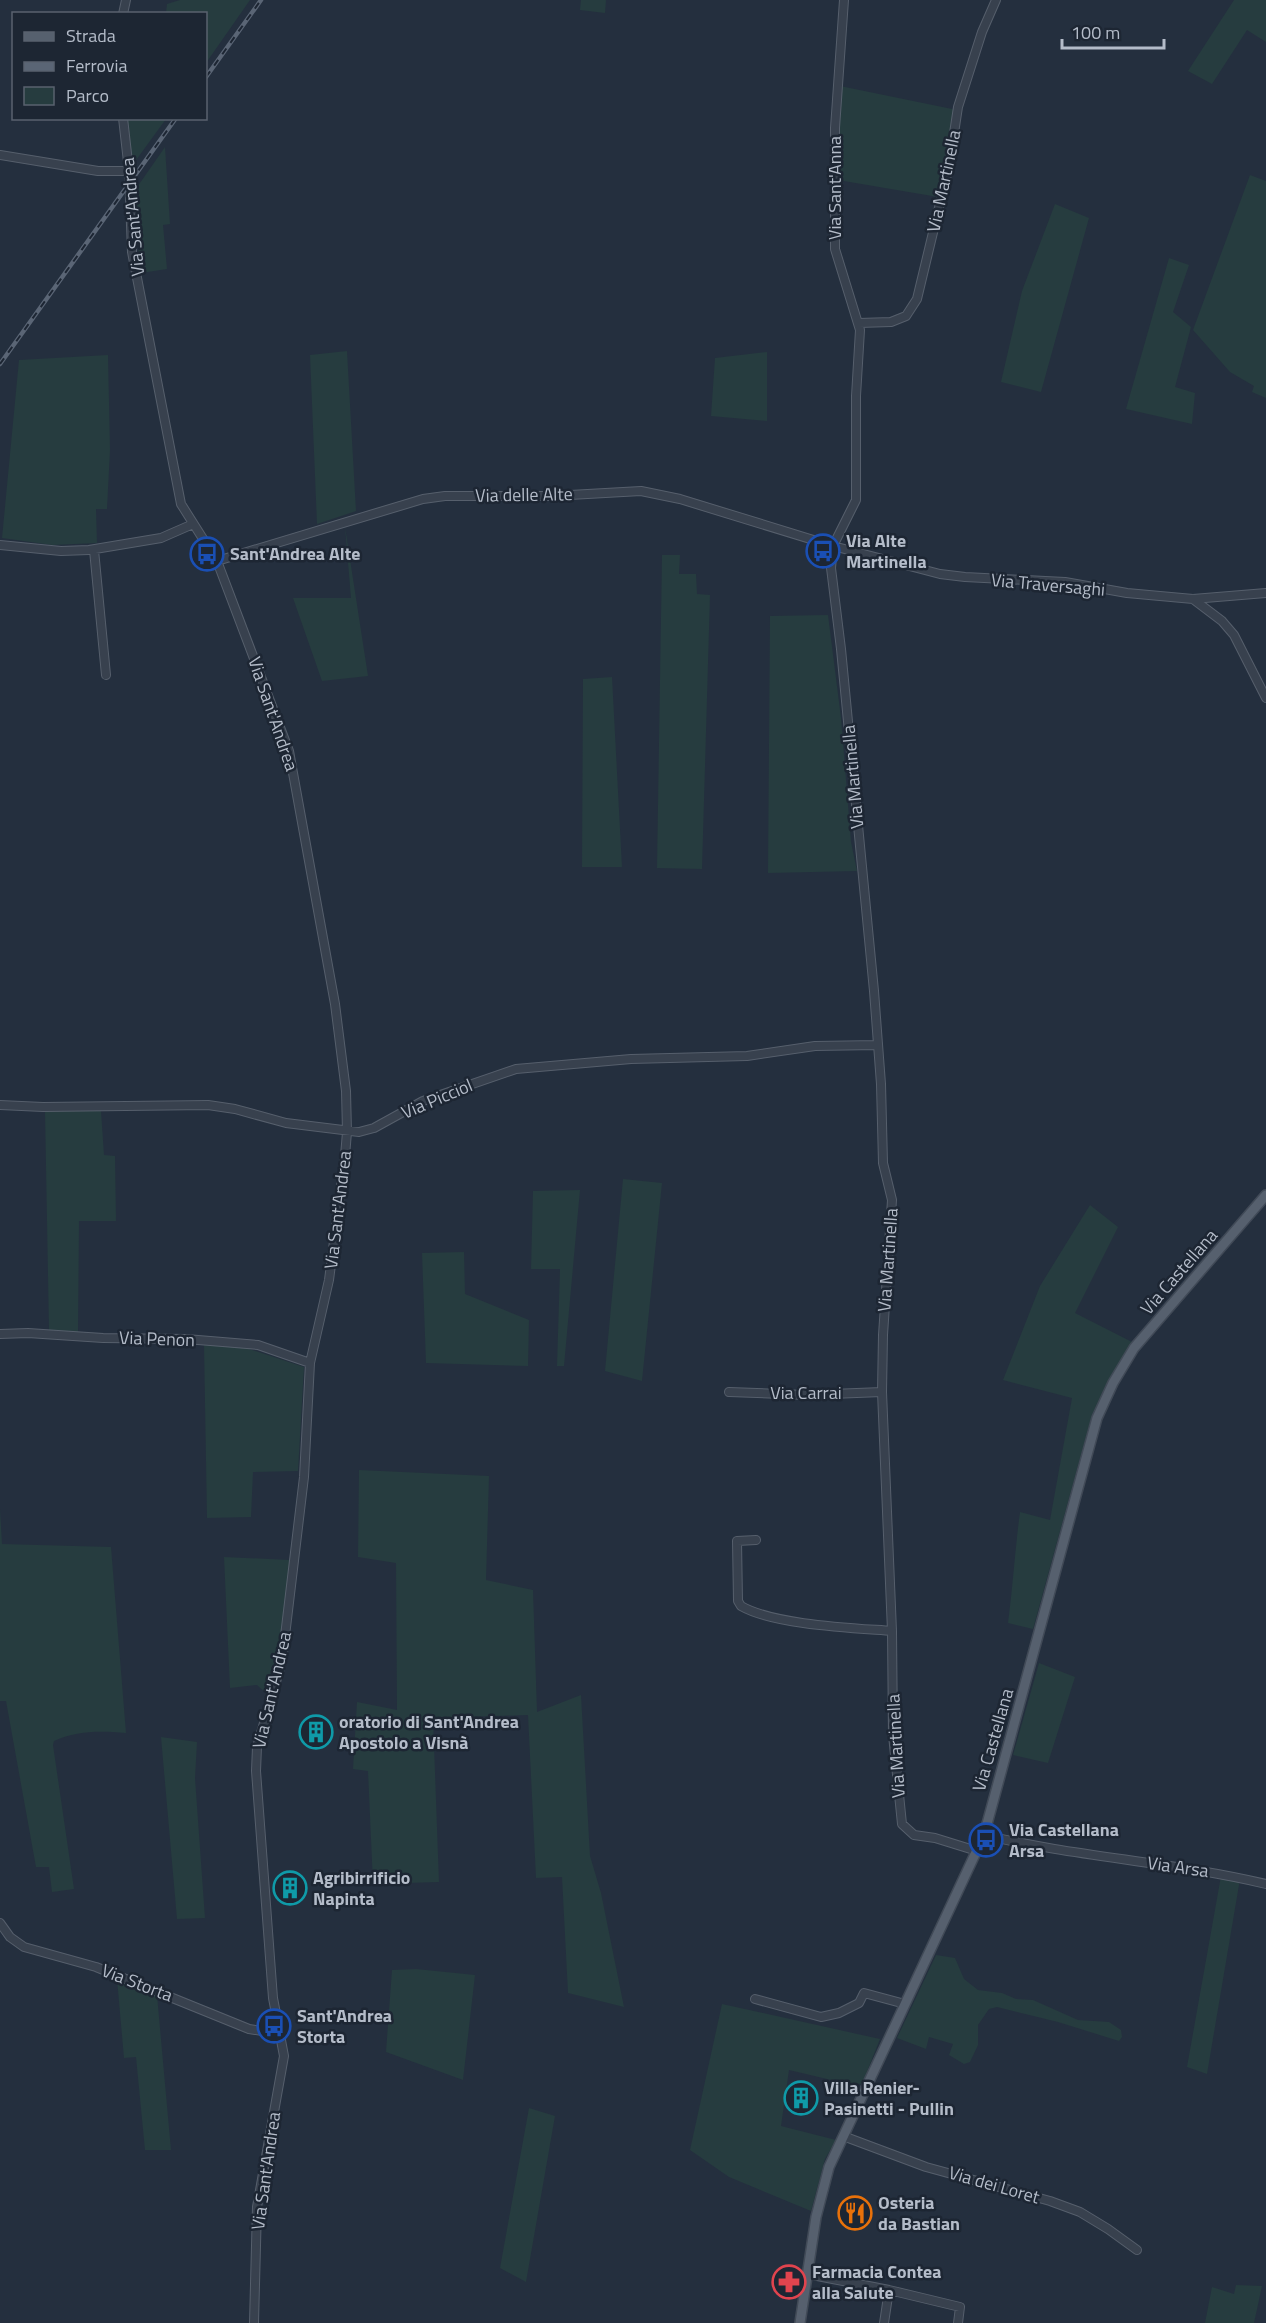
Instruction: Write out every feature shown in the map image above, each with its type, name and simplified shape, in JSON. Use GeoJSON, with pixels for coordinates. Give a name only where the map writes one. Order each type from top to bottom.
{"type":"FeatureCollection","features":[{"type":"Feature","properties":{"kind":"main road","name":"Via Castellana"},"geometry":{"type":"LineString","coordinates":[[800,2323],[816,2217],[828,2167],[984,1835],[1097,1418],[1113,1383],[1134,1348],[1266,1195]]}},
{"type":"Feature","properties":{"kind":"street","name":"Via Sant'Anna"},"geometry":{"type":"LineString","coordinates":[[833,546],[856,500],[859,323],[852,309],[835,249],[835,128],[844,0]]}},
{"type":"Feature","properties":{"kind":"street","name":"Via Martinella"},"geometry":{"type":"LineString","coordinates":[[859,323],[891,321],[906,316],[917,299],[949,166],[958,107],[982,32],[996,0]]}},
{"type":"Feature","properties":{"kind":"street","name":"Via Sant'Andrea"},"geometry":{"type":"LineString","coordinates":[[123,120],[129,171],[132,252],[181,504],[217,561],[289,751],[335,1004],[346,1091],[347,1132],[329,1280],[310,1363],[304,1477],[282,1661],[257,1747],[256,1759],[273,1998],[284,2056],[257,2206],[254,2323]]}},
{"type":"Feature","properties":{"kind":"street"},"geometry":{"type":"LineString","coordinates":[[0,155],[98,171],[129,171]]}},
{"type":"Feature","properties":{"kind":"street","name":"Via delle Alte"},"geometry":{"type":"LineString","coordinates":[[217,561],[423,499],[445,496],[552,496],[641,491],[680,499],[833,546]]}},
{"type":"Feature","properties":{"kind":"street"},"geometry":{"type":"LineString","coordinates":[[0,544],[61,551],[94,550],[161,538],[193,524]]}},
{"type":"Feature","properties":{"kind":"street","name":"Via Martinella"},"geometry":{"type":"LineString","coordinates":[[833,546],[831,568],[855,787],[877,1045],[883,1163],[892,1200],[883,1335],[882,1392],[892,1631],[893,1735],[902,1824],[914,1835],[935,1838],[977,1851]]}},
{"type":"Feature","properties":{"kind":"street","name":"Via Traversaghi"},"geometry":{"type":"LineString","coordinates":[[833,546],[940,574],[1065,582],[1127,593],[1193,599],[1266,593]]}},
{"type":"Feature","properties":{"kind":"street"},"geometry":{"type":"LineString","coordinates":[[94,550],[106,675]]}},
{"type":"Feature","properties":{"kind":"street"},"geometry":{"type":"LineString","coordinates":[[1193,599],[1222,621],[1234,634],[1266,698]]}},
{"type":"Feature","properties":{"kind":"street","name":"Via Picciol"},"geometry":{"type":"LineString","coordinates":[[0,1105],[44,1107],[208,1105],[235,1109],[286,1123],[358,1132],[374,1128],[423,1101],[516,1070],[631,1059],[747,1056],[815,1046],[877,1045]]}},
{"type":"Feature","properties":{"kind":"street","name":"Via Penon"},"geometry":{"type":"LineString","coordinates":[[0,1334],[186,1339],[258,1345],[310,1363]]}},
{"type":"Feature","properties":{"kind":"street","name":"Via Carrai"},"geometry":{"type":"LineString","coordinates":[[729,1392],[806,1395],[882,1392]]}},
{"type":"Feature","properties":{"kind":"street"},"geometry":{"type":"LineString","coordinates":[[756,1540],[737,1541],[738,1601],[741,1606],[769,1616],[830,1626],[892,1631]]}},
{"type":"Feature","properties":{"kind":"street","name":"Via Arsa"},"geometry":{"type":"LineString","coordinates":[[984,1835],[1064,1852],[1214,1872],[1266,1884]]}},
{"type":"Feature","properties":{"kind":"street","name":"Via Storta"},"geometry":{"type":"LineString","coordinates":[[0,1923],[10,1937],[24,1947],[96,1967],[249,2029],[281,2034]]}},
{"type":"Feature","properties":{"kind":"street"},"geometry":{"type":"LineString","coordinates":[[755,1999],[821,2016],[839,2013],[858,2003],[864,1993],[905,2004]]}},
{"type":"Feature","properties":{"kind":"street","name":"Via dei Loret"},"geometry":{"type":"LineString","coordinates":[[843,2136],[926,2167],[1050,2201],[1080,2212],[1137,2250]]}},
{"type":"Feature","properties":{"kind":"street"},"geometry":{"type":"LineString","coordinates":[[807,2274],[960,2307],[958,2323]]}},
{"type":"Feature","properties":{"kind":"street"},"geometry":{"type":"LineString","coordinates":[[884,2323],[889,2290]]}},
{"type":"Feature","properties":{"kind":"green space"},"geometry":{"type":"Polygon","coordinates":[[[180,0],[250,0],[207,62],[207,12],[166,12],[167,4],[180,0]]]}},
{"type":"Feature","properties":{"kind":"green space"},"geometry":{"type":"Polygon","coordinates":[[[581,0],[606,0],[605,13],[580,10],[581,0]]]}},
{"type":"Feature","properties":{"kind":"green space"},"geometry":{"type":"Polygon","coordinates":[[[1234,0],[1266,0],[1266,42],[1247,30],[1212,84],[1188,71],[1234,0]]]}},
{"type":"Feature","properties":{"kind":"green space"},"geometry":{"type":"Polygon","coordinates":[[[840,86],[957,110],[938,197],[832,179],[840,86]]]}},
{"type":"Feature","properties":{"kind":"green space"},"geometry":{"type":"Polygon","coordinates":[[[127,120],[165,120],[131,167],[127,120]]]}},
{"type":"Feature","properties":{"kind":"green space"},"geometry":{"type":"Polygon","coordinates":[[[165,147],[170,224],[163,225],[167,269],[141,273],[133,193],[165,147]]]}},
{"type":"Feature","properties":{"kind":"green space"},"geometry":{"type":"Polygon","coordinates":[[[1250,175],[1266,181],[1266,398],[1252,392],[1254,386],[1230,372],[1193,330],[1250,175]]]}},
{"type":"Feature","properties":{"kind":"green space"},"geometry":{"type":"Polygon","coordinates":[[[1055,204],[1089,218],[1041,392],[1001,382],[1022,291],[1055,204]]]}},
{"type":"Feature","properties":{"kind":"green space"},"geometry":{"type":"Polygon","coordinates":[[[1169,258],[1189,265],[1173,312],[1191,327],[1175,387],[1195,393],[1192,424],[1126,409],[1169,258]]]}},
{"type":"Feature","properties":{"kind":"green space"},"geometry":{"type":"Polygon","coordinates":[[[347,351],[356,511],[317,524],[310,355],[347,351]]]}},
{"type":"Feature","properties":{"kind":"green space"},"geometry":{"type":"Polygon","coordinates":[[[767,352],[767,421],[711,416],[715,358],[767,352]]]}},
{"type":"Feature","properties":{"kind":"green space"},"geometry":{"type":"Polygon","coordinates":[[[108,355],[110,450],[107,509],[96,509],[97,543],[52,545],[2,538],[19,360],[108,355]]]}},
{"type":"Feature","properties":{"kind":"green space"},"geometry":{"type":"Polygon","coordinates":[[[345,527],[368,676],[322,681],[293,598],[351,598],[345,527]]]}},
{"type":"Feature","properties":{"kind":"green space"},"geometry":{"type":"Polygon","coordinates":[[[662,555],[680,555],[679,574],[696,574],[697,594],[710,595],[702,869],[657,868],[662,555]]]}},
{"type":"Feature","properties":{"kind":"green space"},"geometry":{"type":"Polygon","coordinates":[[[828,615],[841,718],[851,842],[857,871],[768,873],[770,616],[828,615]]]}},
{"type":"Feature","properties":{"kind":"green space"},"geometry":{"type":"Polygon","coordinates":[[[612,677],[622,867],[582,867],[583,679],[612,677]]]}},
{"type":"Feature","properties":{"kind":"green space"},"geometry":{"type":"Polygon","coordinates":[[[45,1111],[101,1111],[104,1155],[115,1156],[116,1221],[79,1221],[78,1332],[49,1330],[45,1111]]]}},
{"type":"Feature","properties":{"kind":"green space"},"geometry":{"type":"Polygon","coordinates":[[[623,1179],[662,1183],[642,1381],[605,1371],[623,1179]]]}},
{"type":"Feature","properties":{"kind":"green space"},"geometry":{"type":"Polygon","coordinates":[[[580,1190],[564,1366],[557,1366],[560,1269],[531,1269],[533,1191],[580,1190]]]}},
{"type":"Feature","properties":{"kind":"green space"},"geometry":{"type":"Polygon","coordinates":[[[1090,1205],[1118,1227],[1075,1313],[1134,1343],[1105,1387],[1092,1415],[1033,1629],[1008,1623],[1020,1512],[1050,1520],[1072,1398],[1003,1380],[1040,1286],[1090,1205]]]}},
{"type":"Feature","properties":{"kind":"green space"},"geometry":{"type":"Polygon","coordinates":[[[464,1252],[465,1294],[529,1320],[528,1366],[426,1363],[422,1253],[464,1252]]]}},
{"type":"Feature","properties":{"kind":"green space"},"geometry":{"type":"Polygon","coordinates":[[[204,1345],[246,1348],[304,1367],[298,1471],[253,1472],[251,1517],[207,1518],[204,1345]]]}},
{"type":"Feature","properties":{"kind":"green space"},"geometry":{"type":"Polygon","coordinates":[[[359,1470],[489,1476],[486,1580],[533,1590],[537,1712],[581,1695],[590,1856],[601,1893],[624,2007],[568,1993],[562,1877],[536,1878],[528,1715],[433,1718],[439,1882],[373,1884],[368,1771],[353,1769],[357,1702],[397,1710],[396,1563],[358,1557],[359,1470]]]}},
{"type":"Feature","properties":{"kind":"green space"},"geometry":{"type":"Polygon","coordinates":[[[0,1509],[2,1544],[111,1547],[126,1733],[81,1733],[63,1737],[54,1741],[53,1745],[74,1889],[52,1892],[49,1867],[36,1867],[6,1701],[0,1701],[0,1509]]]}},
{"type":"Feature","properties":{"kind":"green space"},"geometry":{"type":"Polygon","coordinates":[[[224,1557],[290,1560],[278,1659],[269,1696],[257,1685],[230,1688],[224,1557]]]}},
{"type":"Feature","properties":{"kind":"green space"},"geometry":{"type":"Polygon","coordinates":[[[1039,1663],[1075,1677],[1048,1763],[1013,1755],[1039,1663]]]}},
{"type":"Feature","properties":{"kind":"green space"},"geometry":{"type":"Polygon","coordinates":[[[161,1737],[197,1742],[195,1778],[205,1918],[177,1919],[161,1737]]]}},
{"type":"Feature","properties":{"kind":"green space"},"geometry":{"type":"Polygon","coordinates":[[[1221,1876],[1240,1879],[1207,2074],[1187,2067],[1221,1876]]]}},
{"type":"Feature","properties":{"kind":"green space"},"geometry":{"type":"Polygon","coordinates":[[[936,1955],[955,1958],[964,1979],[978,1990],[1002,1993],[1016,1999],[1033,2000],[1078,2020],[1109,2022],[1121,2030],[1122,2037],[1119,2041],[1058,2022],[997,2007],[989,2009],[978,2025],[978,2045],[970,2062],[964,2064],[949,2055],[953,2044],[929,2037],[926,2049],[897,2038],[936,1955]]]}},
{"type":"Feature","properties":{"kind":"green space"},"geometry":{"type":"Polygon","coordinates":[[[416,1969],[475,1975],[463,2080],[386,2052],[392,1970],[416,1969]]]}},
{"type":"Feature","properties":{"kind":"green space"},"geometry":{"type":"Polygon","coordinates":[[[117,1979],[157,1995],[171,2150],[145,2150],[136,2057],[124,2058],[117,1979]]]}},
{"type":"Feature","properties":{"kind":"green space"},"geometry":{"type":"Polygon","coordinates":[[[722,2004],[880,2039],[862,2084],[844,2083],[789,2070],[781,2126],[836,2140],[825,2159],[811,2211],[729,2177],[690,2150],[722,2004]]]}},
{"type":"Feature","properties":{"kind":"green space"},"geometry":{"type":"Polygon","coordinates":[[[529,2108],[555,2116],[526,2282],[500,2268],[529,2108]]]}},
{"type":"Feature","properties":{"kind":"green space"},"geometry":{"type":"Polygon","coordinates":[[[1236,2285],[1262,2286],[1254,2323],[1205,2323],[1212,2287],[1234,2294],[1236,2285]]]}},
{"type":"Feature","properties":{"kind":"railway"},"geometry":{"type":"LineString","coordinates":[[207,76],[261,0]]}},
{"type":"Feature","properties":{"kind":"railway"},"geometry":{"type":"LineString","coordinates":[[0,364],[175,120]]}},
{"type":"Feature","properties":{"kind":"place","name":"Via Alte Martinella"},"geometry":{"type":"Point","coordinates":[823,551]}},
{"type":"Feature","properties":{"kind":"place","name":"Sant'Andrea Alte"},"geometry":{"type":"Point","coordinates":[207,554]}},
{"type":"Feature","properties":{"kind":"place","name":"oratorio di Sant'Andrea Apostolo a Visnà"},"geometry":{"type":"Point","coordinates":[316,1732]}},
{"type":"Feature","properties":{"kind":"place","name":"Via Castellana Arsa"},"geometry":{"type":"Point","coordinates":[986,1840]}},
{"type":"Feature","properties":{"kind":"place","name":"Agribirrificio Napinta"},"geometry":{"type":"Point","coordinates":[290,1888]}},
{"type":"Feature","properties":{"kind":"place","name":"Sant'Andrea Storta"},"geometry":{"type":"Point","coordinates":[274,2026]}},
{"type":"Feature","properties":{"kind":"place","name":"Villa Renier- Pasinetti - Pullin"},"geometry":{"type":"Point","coordinates":[801,2098]}},
{"type":"Feature","properties":{"kind":"place","name":"Osteria da Bastian"},"geometry":{"type":"Point","coordinates":[855,2213]}},
{"type":"Feature","properties":{"kind":"place","name":"Farmacia Contea alla Salute"},"geometry":{"type":"Point","coordinates":[789,2282]}}]}
